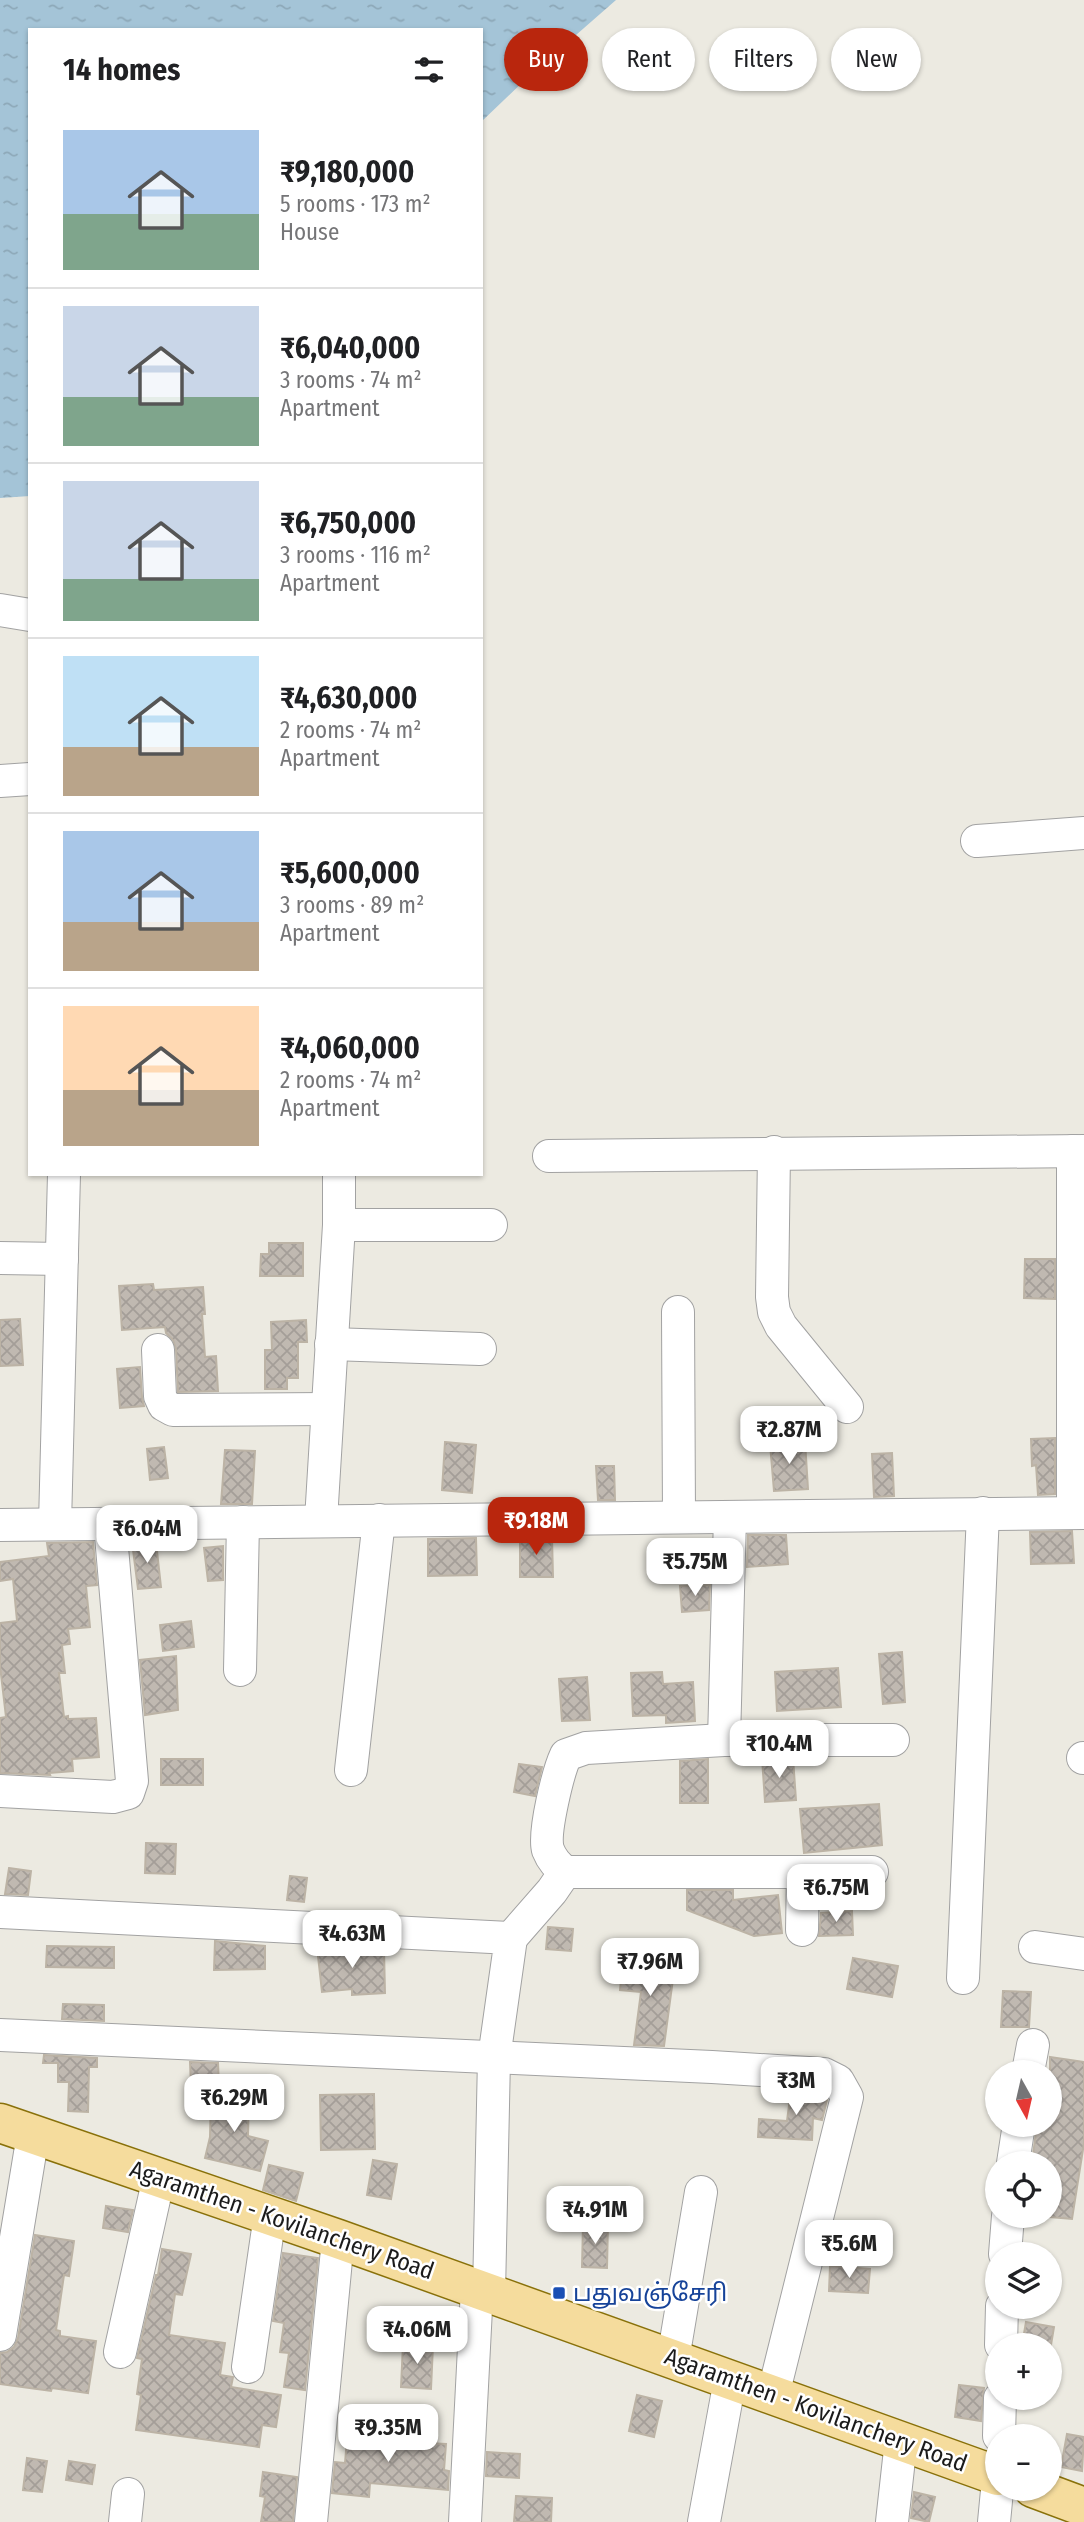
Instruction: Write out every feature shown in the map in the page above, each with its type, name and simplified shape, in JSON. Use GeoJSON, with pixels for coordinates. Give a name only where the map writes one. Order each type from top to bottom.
{"type":"FeatureCollection","features":[{"type":"Feature","properties":{"kind":"main road","name":"Agaramthen - Kovilanchery Road"},"geometry":{"type":"LineString","coordinates":[[16,2129],[338,2239],[985,2473]]}},
{"type":"Feature","properties":{"kind":"main road"},"geometry":{"type":"LineString","coordinates":[[1062,2499],[1084,2507]]}},
{"type":"Feature","properties":{"kind":"street"},"geometry":{"type":"LineString","coordinates":[[0,610],[28,615]]}},
{"type":"Feature","properties":{"kind":"street"},"geometry":{"type":"LineString","coordinates":[[0,781],[28,779]]}},
{"type":"Feature","properties":{"kind":"street"},"geometry":{"type":"LineString","coordinates":[[977,841],[1084,833]]}},
{"type":"Feature","properties":{"kind":"street"},"geometry":{"type":"LineString","coordinates":[[0,1525],[1079,1513],[1079,1151],[549,1156]]}},
{"type":"Feature","properties":{"kind":"street"},"geometry":{"type":"LineString","coordinates":[[774,1152],[774,1312],[781,1326],[846,1407]]}},
{"type":"Feature","properties":{"kind":"street"},"geometry":{"type":"LineString","coordinates":[[55,1524],[64,1176]]}},
{"type":"Feature","properties":{"kind":"street"},"geometry":{"type":"LineString","coordinates":[[321,1520],[339,1224],[339,1176]]}},
{"type":"Feature","properties":{"kind":"street"},"geometry":{"type":"LineString","coordinates":[[339,1224],[491,1225]]}},
{"type":"Feature","properties":{"kind":"street"},"geometry":{"type":"LineString","coordinates":[[0,1258],[62,1259]]}},
{"type":"Feature","properties":{"kind":"street"},"geometry":{"type":"LineString","coordinates":[[678,1312],[680,1517]]}},
{"type":"Feature","properties":{"kind":"street"},"geometry":{"type":"LineString","coordinates":[[331,1344],[480,1349]]}},
{"type":"Feature","properties":{"kind":"street"},"geometry":{"type":"LineString","coordinates":[[158,1350],[160,1396],[164,1405],[173,1410],[327,1409]]}},
{"type":"Feature","properties":{"kind":"street"},"geometry":{"type":"LineString","coordinates":[[962,1978],[983,1513]]}},
{"type":"Feature","properties":{"kind":"street"},"geometry":{"type":"LineString","coordinates":[[724,1740],[730,1517]]}},
{"type":"Feature","properties":{"kind":"street"},"geometry":{"type":"LineString","coordinates":[[351,1770],[379,1520]]}},
{"type":"Feature","properties":{"kind":"street"},"geometry":{"type":"LineString","coordinates":[[240,1670],[243,1522]]}},
{"type":"Feature","properties":{"kind":"street"},"geometry":{"type":"LineString","coordinates":[[0,1791],[113,1797],[128,1793],[132,1781],[110,1524]]}},
{"type":"Feature","properties":{"kind":"street"},"geometry":{"type":"LineString","coordinates":[[872,1872],[565,1872],[553,1862],[547,1846],[559,1770],[566,1755],[586,1748],[724,1740],[893,1740]]}},
{"type":"Feature","properties":{"kind":"street"},"geometry":{"type":"LineString","coordinates":[[465,2522],[483,2291],[494,2058],[511,1938],[565,1872]]}},
{"type":"Feature","properties":{"kind":"street"},"geometry":{"type":"LineString","coordinates":[[802,1930],[803,1872]]}},
{"type":"Feature","properties":{"kind":"street"},"geometry":{"type":"LineString","coordinates":[[0,1912],[511,1938]]}},
{"type":"Feature","properties":{"kind":"street"},"geometry":{"type":"LineString","coordinates":[[1035,1947],[1084,1954]]}},
{"type":"Feature","properties":{"kind":"street"},"geometry":{"type":"LineString","coordinates":[[0,2035],[824,2074],[838,2081],[847,2097],[773,2395]]}},
{"type":"Feature","properties":{"kind":"street"},"geometry":{"type":"LineString","coordinates":[[0,2335],[16,2129]]}},
{"type":"Feature","properties":{"kind":"street"},"geometry":{"type":"LineString","coordinates":[[120,2352],[159,2177]]}},
{"type":"Feature","properties":{"kind":"street"},"geometry":{"type":"LineString","coordinates":[[673,2359],[701,2192]]}},
{"type":"Feature","properties":{"kind":"street"},"geometry":{"type":"LineString","coordinates":[[248,2367],[270,2215]]}},
{"type":"Feature","properties":{"kind":"street"},"geometry":{"type":"LineString","coordinates":[[312,2522],[338,2239]]}},
{"type":"Feature","properties":{"kind":"street"},"geometry":{"type":"LineString","coordinates":[[704,2522],[730,2380]]}},
{"type":"Feature","properties":{"kind":"street"},"geometry":{"type":"LineString","coordinates":[[892,2522],[901,2441]]}},
{"type":"Feature","properties":{"kind":"street"},"geometry":{"type":"LineString","coordinates":[[994,2522],[996,2501]]}},
{"type":"Feature","properties":{"kind":"water"},"geometry":{"type":"Polygon","coordinates":[[[0,0],[616,0],[584,28],[504,28],[504,91],[513,91],[483,120],[483,28],[28,28],[28,496],[0,498],[0,0]]]}},
{"type":"Feature","properties":{"kind":"building"},"geometry":{"type":"Polygon","coordinates":[[[269,1243],[303,1243],[303,1276],[260,1276],[261,1254],[269,1254],[269,1243]]]}},
{"type":"Feature","properties":{"kind":"building"},"geometry":{"type":"Polygon","coordinates":[[[1025,1259],[1055,1259],[1055,1299],[1024,1298],[1025,1259]]]}},
{"type":"Feature","properties":{"kind":"building"},"geometry":{"type":"Polygon","coordinates":[[[153,1284],[154,1290],[203,1287],[205,1357],[216,1356],[218,1391],[178,1392],[176,1349],[165,1327],[122,1330],[119,1286],[153,1284]]]}},
{"type":"Feature","properties":{"kind":"building"},"geometry":{"type":"Polygon","coordinates":[[[20,1319],[23,1365],[0,1366],[0,1320],[20,1319]]]}},
{"type":"Feature","properties":{"kind":"building"},"geometry":{"type":"Polygon","coordinates":[[[306,1320],[307,1342],[298,1342],[298,1378],[287,1378],[287,1389],[265,1389],[265,1350],[272,1350],[271,1322],[306,1320]]]}},
{"type":"Feature","properties":{"kind":"building"},"geometry":{"type":"Polygon","coordinates":[[[140,1367],[144,1406],[120,1408],[117,1369],[140,1367]]]}},
{"type":"Feature","properties":{"kind":"building"},"geometry":{"type":"Polygon","coordinates":[[[1055,1438],[1055,1494],[1038,1495],[1036,1465],[1032,1466],[1031,1439],[1055,1438]]]}},
{"type":"Feature","properties":{"kind":"building"},"geometry":{"type":"Polygon","coordinates":[[[805,1441],[808,1489],[774,1491],[770,1444],[805,1441]]]}},
{"type":"Feature","properties":{"kind":"building"},"geometry":{"type":"Polygon","coordinates":[[[445,1442],[476,1445],[472,1493],[442,1490],[445,1442]]]}},
{"type":"Feature","properties":{"kind":"building"},"geometry":{"type":"Polygon","coordinates":[[[164,1447],[168,1478],[150,1480],[147,1449],[164,1447]]]}},
{"type":"Feature","properties":{"kind":"building"},"geometry":{"type":"Polygon","coordinates":[[[225,1450],[255,1451],[252,1504],[221,1504],[225,1450]]]}},
{"type":"Feature","properties":{"kind":"building"},"geometry":{"type":"Polygon","coordinates":[[[892,1453],[894,1496],[874,1497],[872,1454],[892,1453]]]}},
{"type":"Feature","properties":{"kind":"building"},"geometry":{"type":"Polygon","coordinates":[[[596,1466],[614,1466],[615,1500],[598,1500],[596,1466]]]}},
{"type":"Feature","properties":{"kind":"building"},"geometry":{"type":"Polygon","coordinates":[[[1072,1531],[1074,1563],[1031,1564],[1030,1532],[1072,1531]]]}},
{"type":"Feature","properties":{"kind":"building"},"geometry":{"type":"Polygon","coordinates":[[[748,1535],[786,1535],[788,1564],[747,1567],[748,1535]]]}},
{"type":"Feature","properties":{"kind":"building"},"geometry":{"type":"Polygon","coordinates":[[[552,1537],[553,1577],[520,1577],[520,1538],[552,1537]]]}},
{"type":"Feature","properties":{"kind":"building"},"geometry":{"type":"Polygon","coordinates":[[[476,1538],[477,1575],[428,1576],[428,1539],[476,1538]]]}},
{"type":"Feature","properties":{"kind":"building"},"geometry":{"type":"Polygon","coordinates":[[[93,1542],[97,1585],[86,1586],[90,1627],[68,1629],[70,1644],[62,1645],[65,1673],[59,1673],[64,1717],[96,1718],[99,1757],[72,1759],[73,1771],[49,1773],[50,1775],[0,1773],[0,1718],[6,1717],[0,1666],[0,1623],[17,1621],[13,1579],[0,1581],[0,1562],[49,1556],[47,1543],[93,1542]]]}},
{"type":"Feature","properties":{"kind":"building"},"geometry":{"type":"Polygon","coordinates":[[[132,1542],[156,1542],[161,1587],[138,1589],[132,1542]]]}},
{"type":"Feature","properties":{"kind":"building"},"geometry":{"type":"Polygon","coordinates":[[[223,1546],[223,1580],[208,1581],[204,1548],[223,1546]]]}},
{"type":"Feature","properties":{"kind":"building"},"geometry":{"type":"Polygon","coordinates":[[[710,1585],[709,1610],[682,1612],[680,1586],[710,1585]]]}},
{"type":"Feature","properties":{"kind":"building"},"geometry":{"type":"Polygon","coordinates":[[[191,1621],[194,1647],[163,1651],[160,1625],[191,1621]]]}},
{"type":"Feature","properties":{"kind":"building"},"geometry":{"type":"Polygon","coordinates":[[[902,1652],[905,1702],[883,1704],[879,1654],[902,1652]]]}},
{"type":"Feature","properties":{"kind":"building"},"geometry":{"type":"Polygon","coordinates":[[[176,1656],[178,1710],[145,1715],[140,1660],[176,1656]]]}},
{"type":"Feature","properties":{"kind":"building"},"geometry":{"type":"Polygon","coordinates":[[[838,1668],[841,1707],[777,1711],[775,1672],[838,1668]]]}},
{"type":"Feature","properties":{"kind":"building"},"geometry":{"type":"Polygon","coordinates":[[[662,1672],[663,1684],[693,1682],[695,1721],[666,1723],[666,1715],[633,1716],[631,1673],[662,1672]]]}},
{"type":"Feature","properties":{"kind":"building"},"geometry":{"type":"Polygon","coordinates":[[[587,1677],[590,1720],[562,1721],[559,1679],[587,1677]]]}},
{"type":"Feature","properties":{"kind":"building"},"geometry":{"type":"Polygon","coordinates":[[[762,1758],[793,1758],[796,1800],[765,1802],[762,1758]]]}},
{"type":"Feature","properties":{"kind":"building"},"geometry":{"type":"Polygon","coordinates":[[[161,1759],[203,1759],[203,1785],[161,1785],[161,1759]]]}},
{"type":"Feature","properties":{"kind":"building"},"geometry":{"type":"Polygon","coordinates":[[[708,1759],[708,1803],[680,1803],[680,1761],[708,1759]]]}},
{"type":"Feature","properties":{"kind":"building"},"geometry":{"type":"Polygon","coordinates":[[[519,1764],[542,1767],[535,1796],[514,1792],[519,1764]]]}},
{"type":"Feature","properties":{"kind":"building"},"geometry":{"type":"Polygon","coordinates":[[[879,1804],[882,1845],[804,1853],[800,1809],[879,1804]]]}},
{"type":"Feature","properties":{"kind":"building"},"geometry":{"type":"Polygon","coordinates":[[[146,1843],[176,1844],[175,1874],[145,1873],[146,1843]]]}},
{"type":"Feature","properties":{"kind":"building"},"geometry":{"type":"Polygon","coordinates":[[[9,1868],[31,1871],[28,1895],[5,1894],[9,1868]]]}},
{"type":"Feature","properties":{"kind":"building"},"geometry":{"type":"Polygon","coordinates":[[[290,1876],[307,1878],[304,1902],[287,1900],[290,1876]]]}},
{"type":"Feature","properties":{"kind":"building"},"geometry":{"type":"Polygon","coordinates":[[[687,1890],[733,1890],[733,1900],[778,1895],[782,1933],[754,1936],[687,1910],[687,1890]]]}},
{"type":"Feature","properties":{"kind":"building"},"geometry":{"type":"Polygon","coordinates":[[[852,1911],[853,1935],[819,1936],[821,1913],[852,1911]]]}},
{"type":"Feature","properties":{"kind":"building"},"geometry":{"type":"Polygon","coordinates":[[[548,1927],[573,1929],[571,1951],[546,1949],[548,1927]]]}},
{"type":"Feature","properties":{"kind":"building"},"geometry":{"type":"Polygon","coordinates":[[[215,1941],[265,1946],[265,1969],[214,1970],[215,1941]]]}},
{"type":"Feature","properties":{"kind":"building"},"geometry":{"type":"Polygon","coordinates":[[[47,1946],[114,1947],[114,1968],[46,1967],[47,1946]]]}},
{"type":"Feature","properties":{"kind":"building"},"geometry":{"type":"Polygon","coordinates":[[[317,1947],[384,1950],[385,1993],[352,1995],[352,1989],[322,1992],[317,1947]]]}},
{"type":"Feature","properties":{"kind":"building"},"geometry":{"type":"Polygon","coordinates":[[[853,1958],[898,1966],[892,1997],[847,1989],[853,1958]]]}},
{"type":"Feature","properties":{"kind":"building"},"geometry":{"type":"Polygon","coordinates":[[[623,1960],[675,1964],[664,2046],[634,2045],[641,1992],[620,1990],[623,1960]]]}},
{"type":"Feature","properties":{"kind":"building"},"geometry":{"type":"Polygon","coordinates":[[[1003,1991],[1031,1992],[1029,2027],[1001,2027],[1003,1991]]]}},
{"type":"Feature","properties":{"kind":"building"},"geometry":{"type":"Polygon","coordinates":[[[63,2004],[104,2005],[104,2021],[62,2019],[63,2004]]]}},
{"type":"Feature","properties":{"kind":"building"},"geometry":{"type":"Polygon","coordinates":[[[44,2055],[97,2058],[97,2067],[89,2067],[88,2112],[68,2111],[69,2082],[58,2082],[58,2063],[43,2063],[44,2055]]]}},
{"type":"Feature","properties":{"kind":"building"},"geometry":{"type":"Polygon","coordinates":[[[1050,2057],[1084,2062],[1084,2143],[1072,2219],[1062,2218],[1062,2151],[1034,2151],[1035,2137],[1062,2137],[1062,2060],[1050,2060],[1050,2057]]]}},
{"type":"Feature","properties":{"kind":"building"},"geometry":{"type":"Polygon","coordinates":[[[190,2062],[218,2063],[219,2086],[191,2087],[190,2062]]]}},
{"type":"Feature","properties":{"kind":"building"},"geometry":{"type":"Polygon","coordinates":[[[791,2090],[819,2092],[827,2100],[822,2120],[813,2118],[812,2140],[758,2137],[759,2119],[787,2121],[791,2090]]]}},
{"type":"Feature","properties":{"kind":"building"},"geometry":{"type":"Polygon","coordinates":[[[374,2094],[375,2149],[321,2150],[320,2095],[374,2094]]]}},
{"type":"Feature","properties":{"kind":"building"},"geometry":{"type":"Polygon","coordinates":[[[211,2095],[249,2096],[248,2136],[268,2141],[260,2171],[205,2158],[210,2137],[211,2095]]]}},
{"type":"Feature","properties":{"kind":"building"},"geometry":{"type":"Polygon","coordinates":[[[373,2160],[397,2164],[391,2199],[367,2195],[373,2160]]]}},
{"type":"Feature","properties":{"kind":"building"},"geometry":{"type":"Polygon","coordinates":[[[269,2165],[303,2173],[296,2201],[263,2190],[269,2165]]]}},
{"type":"Feature","properties":{"kind":"building"},"geometry":{"type":"Polygon","coordinates":[[[106,2206],[133,2210],[128,2232],[103,2228],[106,2206]]]}},
{"type":"Feature","properties":{"kind":"building"},"geometry":{"type":"Polygon","coordinates":[[[583,2224],[608,2224],[607,2268],[582,2267],[583,2224]]]}},
{"type":"Feature","properties":{"kind":"building"},"geometry":{"type":"Polygon","coordinates":[[[35,2235],[74,2241],[69,2276],[64,2275],[56,2330],[60,2331],[60,2336],[96,2341],[88,2393],[0,2384],[0,2353],[14,2347],[18,2338],[35,2235]]]}},
{"type":"Feature","properties":{"kind":"building"},"geometry":{"type":"Polygon","coordinates":[[[162,2249],[191,2254],[182,2295],[175,2294],[169,2335],[225,2343],[220,2375],[233,2377],[231,2387],[281,2395],[276,2427],[262,2425],[259,2447],[136,2430],[142,2359],[137,2358],[162,2249]]]}},
{"type":"Feature","properties":{"kind":"building"},"geometry":{"type":"Polygon","coordinates":[[[283,2253],[318,2258],[305,2390],[284,2387],[289,2353],[280,2352],[284,2323],[273,2321],[283,2253]]]}},
{"type":"Feature","properties":{"kind":"building"},"geometry":{"type":"Polygon","coordinates":[[[830,2266],[870,2269],[868,2293],[829,2291],[830,2266]]]}},
{"type":"Feature","properties":{"kind":"building"},"geometry":{"type":"Polygon","coordinates":[[[1026,2322],[1054,2327],[1053,2333],[1024,2333],[1026,2322]]]}},
{"type":"Feature","properties":{"kind":"building"},"geometry":{"type":"Polygon","coordinates":[[[403,2344],[433,2345],[431,2389],[401,2387],[403,2344]]]}},
{"type":"Feature","properties":{"kind":"building"},"geometry":{"type":"Polygon","coordinates":[[[959,2385],[984,2388],[981,2421],[955,2417],[959,2385]]]}},
{"type":"Feature","properties":{"kind":"building"},"geometry":{"type":"Polygon","coordinates":[[[637,2395],[662,2401],[654,2437],[629,2431],[637,2395]]]}},
{"type":"Feature","properties":{"kind":"building"},"geometry":{"type":"Polygon","coordinates":[[[348,2427],[389,2430],[388,2441],[446,2444],[444,2470],[449,2471],[448,2490],[370,2483],[369,2497],[332,2493],[335,2462],[345,2463],[348,2427]]]}},
{"type":"Feature","properties":{"kind":"building"},"geometry":{"type":"Polygon","coordinates":[[[1067,2434],[1084,2437],[1082,2471],[1062,2467],[1067,2434]]]}},
{"type":"Feature","properties":{"kind":"building"},"geometry":{"type":"Polygon","coordinates":[[[487,2452],[520,2454],[519,2478],[486,2476],[487,2452]]]}},
{"type":"Feature","properties":{"kind":"building"},"geometry":{"type":"Polygon","coordinates":[[[27,2458],[47,2461],[42,2492],[23,2490],[27,2458]]]}},
{"type":"Feature","properties":{"kind":"building"},"geometry":{"type":"Polygon","coordinates":[[[69,2461],[95,2465],[92,2484],[66,2480],[69,2461]]]}},
{"type":"Feature","properties":{"kind":"building"},"geometry":{"type":"Polygon","coordinates":[[[263,2472],[297,2477],[293,2522],[261,2522],[265,2497],[260,2496],[263,2472]]]}},
{"type":"Feature","properties":{"kind":"building"},"geometry":{"type":"Polygon","coordinates":[[[914,2492],[935,2497],[929,2522],[911,2518],[914,2492]]]}},
{"type":"Feature","properties":{"kind":"building"},"geometry":{"type":"Polygon","coordinates":[[[516,2496],[552,2498],[551,2522],[514,2522],[516,2496]]]}},
{"type":"Feature","properties":{"kind":"place","name":"பதுவஞ்சேரி"},"geometry":{"type":"Point","coordinates":[559,2293]}}]}
